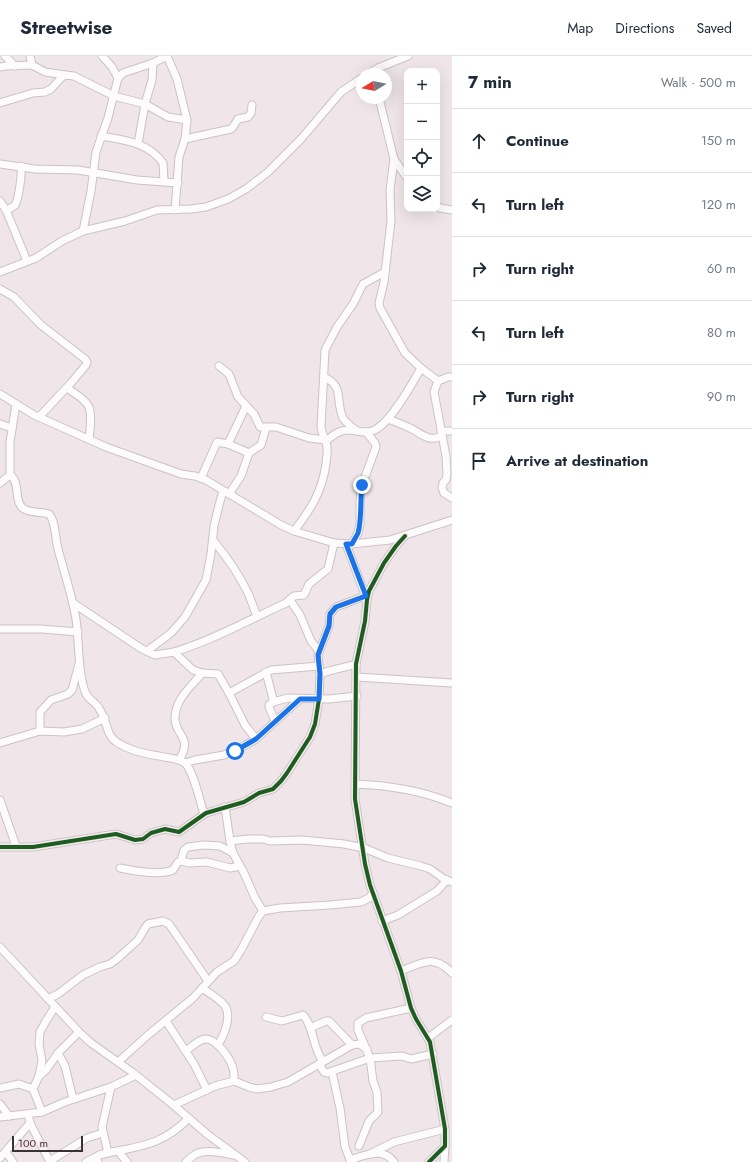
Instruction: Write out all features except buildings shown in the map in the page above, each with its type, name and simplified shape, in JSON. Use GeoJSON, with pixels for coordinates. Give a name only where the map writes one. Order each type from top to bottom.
{"type":"FeatureCollection","features":[{"type":"Feature","properties":{"kind":"street"},"geometry":{"type":"LineString","coordinates":[[5,56],[15,66]]}},
{"type":"Feature","properties":{"kind":"street"},"geometry":{"type":"LineString","coordinates":[[30,56],[32,65]]}},
{"type":"Feature","properties":{"kind":"street"},"geometry":{"type":"LineString","coordinates":[[102,56],[112,67],[118,78]]}},
{"type":"Feature","properties":{"kind":"street"},"geometry":{"type":"LineString","coordinates":[[82,231],[91,191],[96,152],[108,118],[118,78],[123,73],[153,63],[167,56],[177,79],[187,120],[185,139],[179,157],[175,210]]}},
{"type":"Feature","properties":{"kind":"street"},"geometry":{"type":"LineString","coordinates":[[381,68],[408,56]]}},
{"type":"Feature","properties":{"kind":"street"},"geometry":{"type":"LineString","coordinates":[[138,144],[145,104],[152,80],[153,63]]}},
{"type":"Feature","properties":{"kind":"street"},"geometry":{"type":"LineString","coordinates":[[0,67],[32,65],[45,72],[78,77],[114,96],[145,104],[168,117],[187,120]]}},
{"type":"Feature","properties":{"kind":"street"},"geometry":{"type":"LineString","coordinates":[[0,103],[48,90],[65,75]]}},
{"type":"Feature","properties":{"kind":"street"},"geometry":{"type":"LineString","coordinates":[[0,272],[36,258],[62,241],[82,231],[157,210],[206,207],[228,199],[246,189],[268,172],[301,139],[341,92],[356,82]]}},
{"type":"Feature","properties":{"kind":"street"},"geometry":{"type":"LineString","coordinates":[[380,104],[394,159],[405,176]]}},
{"type":"Feature","properties":{"kind":"street"},"geometry":{"type":"LineString","coordinates":[[185,139],[231,129],[238,120],[248,117],[252,105]]}},
{"type":"Feature","properties":{"kind":"street"},"geometry":{"type":"LineString","coordinates":[[101,136],[138,144],[149,149],[163,163],[164,181]]}},
{"type":"Feature","properties":{"kind":"street"},"geometry":{"type":"LineString","coordinates":[[394,159],[390,190],[391,221],[385,272],[379,303],[382,314],[405,353],[438,381]]}},
{"type":"Feature","properties":{"kind":"street"},"geometry":{"type":"LineString","coordinates":[[0,164],[35,168],[78,170],[137,180],[178,182]]}},
{"type":"Feature","properties":{"kind":"street"},"geometry":{"type":"LineString","coordinates":[[6,210],[17,201],[22,172],[21,166]]}},
{"type":"Feature","properties":{"kind":"street"},"geometry":{"type":"LineString","coordinates":[[0,201],[6,210],[27,261]]}},
{"type":"Feature","properties":{"kind":"street"},"geometry":{"type":"LineString","coordinates":[[440,208],[452,210]]}},
{"type":"Feature","properties":{"kind":"street"},"geometry":{"type":"LineString","coordinates":[[294,531],[311,509],[322,484],[328,451],[322,428],[326,350],[337,327],[353,304],[363,284],[385,272]]}},
{"type":"Feature","properties":{"kind":"street"},"geometry":{"type":"LineString","coordinates":[[0,289],[14,297],[41,325],[86,361],[86,365],[67,388],[39,417]]}},
{"type":"Feature","properties":{"kind":"street"},"geometry":{"type":"LineString","coordinates":[[219,366],[229,374],[238,397],[254,414],[260,427],[276,427],[309,438],[326,441],[344,430],[362,432],[372,431],[378,428],[388,419],[406,394],[421,368]]}},
{"type":"Feature","properties":{"kind":"street"},"geometry":{"type":"LineString","coordinates":[[324,376],[334,382],[344,419],[375,442],[376,447],[362,485],[360,500],[360,524],[358,533],[349,544]]}},
{"type":"Feature","properties":{"kind":"street"},"geometry":{"type":"LineString","coordinates":[[452,377],[438,381],[434,392],[446,456],[447,474],[442,488],[444,493],[452,498]]}},
{"type":"Feature","properties":{"kind":"street"},"geometry":{"type":"LineString","coordinates":[[67,388],[83,399],[89,406],[89,439]]}},
{"type":"Feature","properties":{"kind":"street"},"geometry":{"type":"LineString","coordinates":[[0,394],[39,417],[106,447],[147,463],[206,480],[272,520],[294,531],[334,543],[349,544],[390,540],[452,520]]}},
{"type":"Feature","properties":{"kind":"street"},"geometry":{"type":"LineString","coordinates":[[16,404],[10,442],[10,475],[15,480],[22,507],[26,510],[47,513],[51,516],[58,550],[73,603],[78,632],[81,674],[86,694],[99,708],[114,740],[122,745],[149,754],[182,761],[224,755],[239,749],[256,739],[300,699]]}},
{"type":"Feature","properties":{"kind":"street"},"geometry":{"type":"LineString","coordinates":[[228,444],[246,406]]}},
{"type":"Feature","properties":{"kind":"street"},"geometry":{"type":"LineString","coordinates":[[388,419],[413,430],[422,436],[435,438],[452,431]]}},
{"type":"Feature","properties":{"kind":"street"},"geometry":{"type":"LineString","coordinates":[[0,424],[12,428]]}},
{"type":"Feature","properties":{"kind":"street"},"geometry":{"type":"LineString","coordinates":[[148,651],[171,633],[185,617],[196,599],[206,580],[218,505],[241,476],[249,453],[261,445],[266,428]]}},
{"type":"Feature","properties":{"kind":"street"},"geometry":{"type":"LineString","coordinates":[[200,478],[216,442],[228,444],[249,453]]}},
{"type":"Feature","properties":{"kind":"street"},"geometry":{"type":"LineString","coordinates":[[0,483],[10,475]]}},
{"type":"Feature","properties":{"kind":"street"},"geometry":{"type":"LineString","coordinates":[[366,598],[384,563],[405,536]]}},
{"type":"Feature","properties":{"kind":"street"},"geometry":{"type":"LineString","coordinates":[[213,540],[226,555],[248,592],[257,616]]}},
{"type":"Feature","properties":{"kind":"street"},"geometry":{"type":"LineString","coordinates":[[73,603],[156,656],[174,652],[192,647],[290,600],[294,596],[304,595],[309,584],[328,569],[334,543]]}},
{"type":"Feature","properties":{"kind":"street"},"geometry":{"type":"LineString","coordinates":[[349,544],[366,598],[365,621],[356,664],[357,696],[355,799],[364,848],[365,864],[372,893],[401,971],[411,1008],[428,1038],[433,1054],[447,1129],[444,1162]]}},
{"type":"Feature","properties":{"kind":"street"},"geometry":{"type":"LineString","coordinates":[[0,847],[16,846],[30,848],[114,834],[133,840],[143,839],[150,833],[165,829],[180,832],[204,814],[244,802],[259,793],[269,791],[282,781],[310,737],[315,724],[319,699],[320,674],[318,655],[329,626],[330,614],[332,610],[343,604],[366,598]]}},
{"type":"Feature","properties":{"kind":"street"},"geometry":{"type":"LineString","coordinates":[[290,600],[300,616],[311,641],[319,651]]}},
{"type":"Feature","properties":{"kind":"street"},"geometry":{"type":"LineString","coordinates":[[0,629],[41,629],[78,632]]}},
{"type":"Feature","properties":{"kind":"street"},"geometry":{"type":"LineString","coordinates":[[174,652],[191,669],[202,673],[218,674],[245,726],[256,739]]}},
{"type":"Feature","properties":{"kind":"street"},"geometry":{"type":"LineString","coordinates":[[40,731],[40,712],[51,700],[68,694],[72,690],[80,660]]}},
{"type":"Feature","properties":{"kind":"street"},"geometry":{"type":"LineString","coordinates":[[320,674],[356,664]]}},
{"type":"Feature","properties":{"kind":"street"},"geometry":{"type":"LineString","coordinates":[[229,693],[266,672],[276,669],[319,666]]}},
{"type":"Feature","properties":{"kind":"street"},"geometry":{"type":"LineString","coordinates":[[266,672],[274,702]]}},
{"type":"Feature","properties":{"kind":"street"},"geometry":{"type":"LineString","coordinates":[[202,673],[182,696],[178,704],[175,719],[177,727],[185,743],[182,761],[190,771],[204,814]]}},
{"type":"Feature","properties":{"kind":"street"},"geometry":{"type":"LineString","coordinates":[[357,677],[452,683]]}},
{"type":"Feature","properties":{"kind":"street"},"geometry":{"type":"LineString","coordinates":[[275,721],[269,706],[274,702],[288,698],[319,699],[357,696]]}},
{"type":"Feature","properties":{"kind":"street"},"geometry":{"type":"LineString","coordinates":[[0,743],[40,731],[64,732],[82,729],[104,718]]}},
{"type":"Feature","properties":{"kind":"street"},"geometry":{"type":"LineString","coordinates":[[355,784],[397,788],[422,793],[452,803]]}},
{"type":"Feature","properties":{"kind":"street"},"geometry":{"type":"LineString","coordinates":[[0,800],[16,846]]}},
{"type":"Feature","properties":{"kind":"street"},"geometry":{"type":"LineString","coordinates":[[225,807],[233,853],[263,911]]}},
{"type":"Feature","properties":{"kind":"street"},"geometry":{"type":"LineString","coordinates":[[220,846],[230,842],[248,839],[263,839],[269,841],[302,840],[364,848],[388,858],[421,866],[450,881],[398,915],[382,921]]}},
{"type":"Feature","properties":{"kind":"street"},"geometry":{"type":"LineString","coordinates":[[120,868],[138,872],[164,872],[173,870],[178,862],[181,861],[184,850],[187,847],[204,845],[220,846],[233,853]]}},
{"type":"Feature","properties":{"kind":"street"},"geometry":{"type":"LineString","coordinates":[[181,861],[189,863],[207,862],[230,868],[240,866]]}},
{"type":"Feature","properties":{"kind":"street"},"geometry":{"type":"LineString","coordinates":[[118,1062],[193,998],[219,970],[234,961],[240,954],[263,911],[280,908],[362,902],[369,898],[372,893]]}},
{"type":"Feature","properties":{"kind":"street"},"geometry":{"type":"LineString","coordinates":[[48,999],[58,994],[83,975],[110,964],[138,940],[148,924],[163,921],[169,924],[208,981]]}},
{"type":"Feature","properties":{"kind":"street"},"geometry":{"type":"LineString","coordinates":[[0,947],[55,1007],[91,1043],[136,1075],[188,1119],[245,1162]]}},
{"type":"Feature","properties":{"kind":"street"},"geometry":{"type":"LineString","coordinates":[[401,971],[418,964],[434,961],[441,964],[452,974]]}},
{"type":"Feature","properties":{"kind":"street"},"geometry":{"type":"LineString","coordinates":[[202,988],[224,1005],[228,1013],[224,1033],[218,1045]]}},
{"type":"Feature","properties":{"kind":"street"},"geometry":{"type":"LineString","coordinates":[[42,1112],[34,1089],[39,1076],[42,1061],[39,1044],[40,1032],[55,1007]]}},
{"type":"Feature","properties":{"kind":"street"},"geometry":{"type":"LineString","coordinates":[[359,1146],[369,1121],[378,1112],[378,1092],[373,1081],[370,1058],[358,1030],[358,1024],[376,1015],[411,1008]]}},
{"type":"Feature","properties":{"kind":"street"},"geometry":{"type":"LineString","coordinates":[[266,1017],[282,1021],[303,1016],[310,1028],[317,1054],[324,1072],[332,1072],[370,1058],[402,1056],[411,1059],[433,1054]]}},
{"type":"Feature","properties":{"kind":"street"},"geometry":{"type":"LineString","coordinates":[[428,1038],[452,1020]]}},
{"type":"Feature","properties":{"kind":"street"},"geometry":{"type":"LineString","coordinates":[[166,1021],[186,1051],[207,1090]]}},
{"type":"Feature","properties":{"kind":"street"},"geometry":{"type":"LineString","coordinates":[[310,1028],[329,1021],[352,1045]]}},
{"type":"Feature","properties":{"kind":"street"},"geometry":{"type":"LineString","coordinates":[[39,1076],[46,1070],[58,1053],[79,1032]]}},
{"type":"Feature","properties":{"kind":"street"},"geometry":{"type":"LineString","coordinates":[[186,1051],[203,1039],[210,1040],[218,1045],[229,1060],[233,1068],[234,1081]]}},
{"type":"Feature","properties":{"kind":"street"},"geometry":{"type":"LineString","coordinates":[[174,1106],[217,1085],[234,1081],[255,1089],[271,1087],[288,1082],[352,1045],[359,1044],[367,1049]]}},
{"type":"Feature","properties":{"kind":"street"},"geometry":{"type":"LineString","coordinates":[[58,1053],[65,1066],[73,1099]]}},
{"type":"Feature","properties":{"kind":"street"},"geometry":{"type":"LineString","coordinates":[[332,1072],[340,1108],[345,1147],[351,1161],[370,1154],[394,1142],[447,1129]]}},
{"type":"Feature","properties":{"kind":"street"},"geometry":{"type":"LineString","coordinates":[[0,1117],[42,1112],[73,1099],[112,1086],[136,1075]]}},
{"type":"Feature","properties":{"kind":"street"},"geometry":{"type":"LineString","coordinates":[[0,1088],[19,1084],[34,1089]]}},
{"type":"Feature","properties":{"kind":"street"},"geometry":{"type":"LineString","coordinates":[[108,1153],[103,1132],[104,1118],[112,1086]]}},
{"type":"Feature","properties":{"kind":"street"},"geometry":{"type":"LineString","coordinates":[[0,1104],[9,1116]]}},
{"type":"Feature","properties":{"kind":"street"},"geometry":{"type":"LineString","coordinates":[[28,1114],[30,1123],[50,1162],[87,1138],[103,1132]]}},
{"type":"Feature","properties":{"kind":"street"},"geometry":{"type":"LineString","coordinates":[[86,1162],[97,1159],[108,1153],[147,1145],[163,1139],[177,1130],[188,1119]]}},
{"type":"Feature","properties":{"kind":"street"},"geometry":{"type":"LineString","coordinates":[[0,1158],[30,1123]]}},
{"type":"Feature","properties":{"kind":"street"},"geometry":{"type":"LineString","coordinates":[[429,1162],[445,1146]]}},
{"type":"Feature","properties":{"kind":"street"},"geometry":{"type":"LineString","coordinates":[[118,1151],[127,1162]]}},
{"type":"Feature","properties":{"kind":"street"},"geometry":{"type":"LineString","coordinates":[[6,1152],[13,1162]]}},
{"type":"Feature","properties":{"kind":"street"},"geometry":{"type":"LineString","coordinates":[[186,1162],[198,1153],[215,1152],[236,1155]]}},
{"type":"Feature","properties":{"kind":"street"},"geometry":{"type":"LineString","coordinates":[[198,1153],[198,1162]]}},
{"type":"Feature","properties":{"kind":"street"},"geometry":{"type":"LineString","coordinates":[[370,1154],[387,1155],[394,1162]]}},
{"type":"Feature","properties":{"kind":"cycle path"},"geometry":{"type":"LineString","coordinates":[[405,536],[384,563],[369,591],[367,600],[365,621],[356,664],[355,799],[365,864],[370,885],[401,971],[411,1008],[430,1042],[445,1129],[445,1146],[429,1162]]}},
{"type":"Feature","properties":{"kind":"cycle path"},"geometry":{"type":"LineString","coordinates":[[0,847],[33,847],[116,834],[135,840],[143,839],[151,833],[165,829],[179,832],[206,813],[244,802],[259,793],[273,789],[287,773],[310,737],[315,724],[319,699],[320,674],[318,655],[329,626],[330,614],[336,607],[365,596]]}},
{"type":"Feature","properties":{"kind":"route"},"geometry":{"type":"LineString","coordinates":[[235,751],[256,739],[300,699],[319,699],[320,674],[318,655],[329,626],[330,614],[336,607],[366,596],[346,544],[352,544],[358,533],[360,524],[360,500],[362,485]]}}]}
